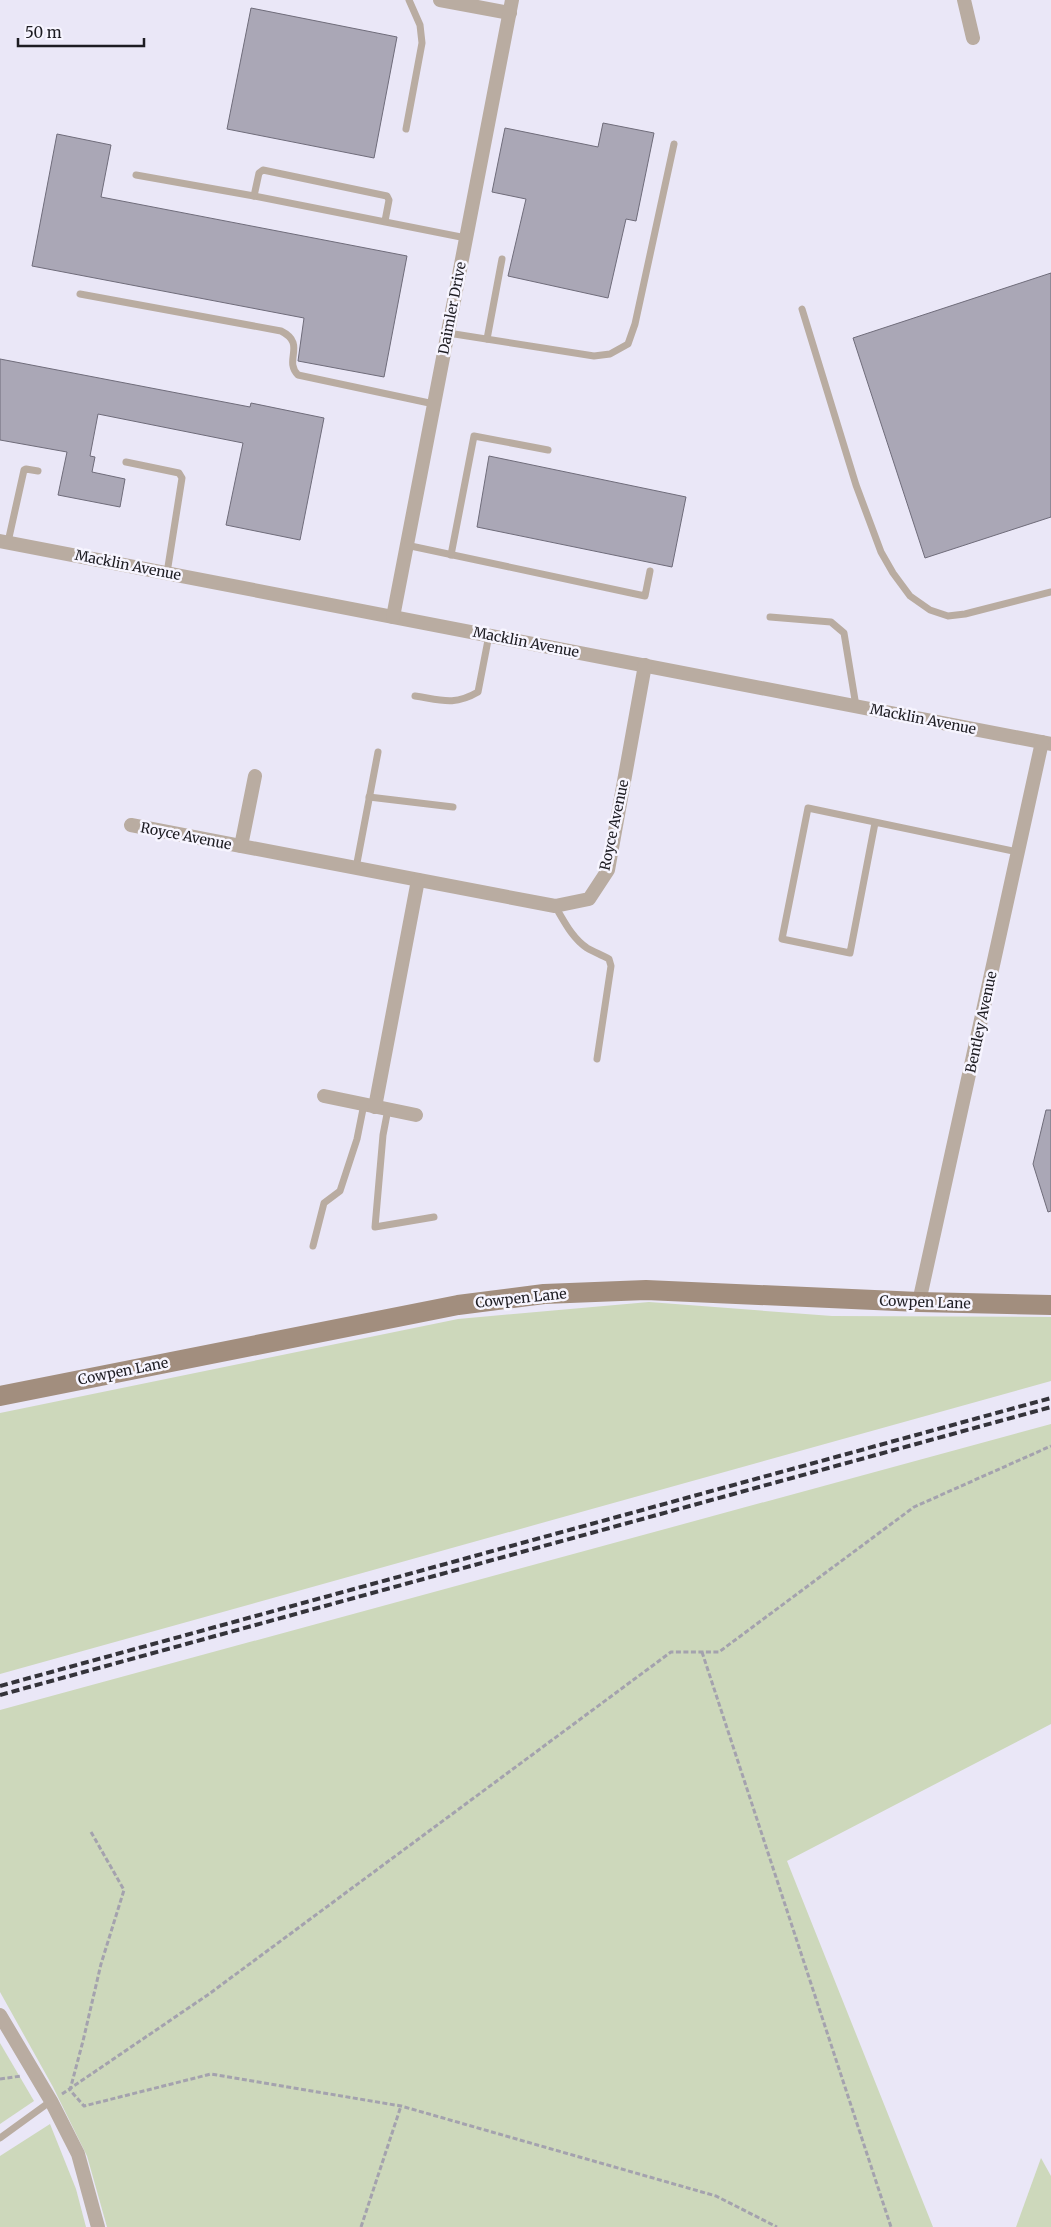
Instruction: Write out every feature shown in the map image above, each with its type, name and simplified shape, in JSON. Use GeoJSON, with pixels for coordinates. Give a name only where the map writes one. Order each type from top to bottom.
{"type":"FeatureCollection","features":[{"type":"Feature","properties":{"kind":"street"},"geometry":{"type":"LineString","coordinates":[[440,0],[511,6]]}},
{"type":"Feature","properties":{"kind":"street"},"geometry":{"type":"LineString","coordinates":[[964,0],[973,38]]}},
{"type":"Feature","properties":{"kind":"street","name":"Daimler Drive"},"geometry":{"type":"LineString","coordinates":[[393,617],[511,6]]}},
{"type":"Feature","properties":{"kind":"street","name":"Macklin Avenue"},"geometry":{"type":"LineString","coordinates":[[4,541],[1046,743]]}},
{"type":"Feature","properties":{"kind":"street","name":"Royce Avenue"},"geometry":{"type":"LineString","coordinates":[[131,825],[554,906],[589,899],[608,870],[645,665]]}},
{"type":"Feature","properties":{"kind":"street","name":"Bentley Avenue"},"geometry":{"type":"LineString","coordinates":[[919,1302],[1018,852],[1046,743]]}},
{"type":"Feature","properties":{"kind":"street","name":"Royce Avenue"},"geometry":{"type":"LineString","coordinates":[[241,846],[254,776]]}},
{"type":"Feature","properties":{"kind":"street"},"geometry":{"type":"LineString","coordinates":[[376,1107],[418,880]]}},
{"type":"Feature","properties":{"kind":"street"},"geometry":{"type":"LineString","coordinates":[[324,1096],[416,1115]]}},
{"type":"Feature","properties":{"kind":"street","name":"Cowpen Lane"},"geometry":{"type":"LineString","coordinates":[[0,1396],[458,1305],[544,1294],[646,1290],[919,1302],[1051,1305]]}},
{"type":"Feature","properties":{"kind":"street"},"geometry":{"type":"LineString","coordinates":[[0,2015],[51,2101],[78,2154],[98,2227]]}},
{"type":"Feature","properties":{"kind":"lane"},"geometry":{"type":"LineString","coordinates":[[406,129],[422,43],[420,25],[409,0]]}},
{"type":"Feature","properties":{"kind":"lane"},"geometry":{"type":"LineString","coordinates":[[448,333],[594,356],[610,354],[628,344],[636,324],[674,144]]}},
{"type":"Feature","properties":{"kind":"lane"},"geometry":{"type":"LineString","coordinates":[[254,196],[259,173],[263,170],[387,196],[389,200],[385,222]]}},
{"type":"Feature","properties":{"kind":"lane"},"geometry":{"type":"LineString","coordinates":[[136,175],[254,196],[466,238]]}},
{"type":"Feature","properties":{"kind":"lane"},"geometry":{"type":"LineString","coordinates":[[487,339],[502,259]]}},
{"type":"Feature","properties":{"kind":"lane"},"geometry":{"type":"LineString","coordinates":[[80,294],[281,331],[292,338],[294,343],[293,368],[298,375],[434,404]]}},
{"type":"Feature","properties":{"kind":"lane"},"geometry":{"type":"LineString","coordinates":[[802,309],[856,485],[881,552],[893,574],[910,596],[930,610],[948,616],[965,614],[1051,592]]}},
{"type":"Feature","properties":{"kind":"lane"},"geometry":{"type":"LineString","coordinates":[[451,555],[474,436],[548,450]]}},
{"type":"Feature","properties":{"kind":"lane"},"geometry":{"type":"LineString","coordinates":[[126,462],[179,473],[182,478],[167,573]]}},
{"type":"Feature","properties":{"kind":"lane"},"geometry":{"type":"LineString","coordinates":[[4,541],[24,470],[38,471]]}},
{"type":"Feature","properties":{"kind":"lane"},"geometry":{"type":"LineString","coordinates":[[406,545],[645,596],[650,571]]}},
{"type":"Feature","properties":{"kind":"lane"},"geometry":{"type":"LineString","coordinates":[[770,617],[831,622],[844,633],[856,706]]}},
{"type":"Feature","properties":{"kind":"lane"},"geometry":{"type":"LineString","coordinates":[[415,696],[452,702],[466,699],[478,692],[489,635]]}},
{"type":"Feature","properties":{"kind":"lane"},"geometry":{"type":"LineString","coordinates":[[356,868],[378,752]]}},
{"type":"Feature","properties":{"kind":"lane"},"geometry":{"type":"LineString","coordinates":[[369,797],[453,807]]}},
{"type":"Feature","properties":{"kind":"lane"},"geometry":{"type":"LineString","coordinates":[[875,823],[850,953],[782,938],[808,808],[1018,852]]}},
{"type":"Feature","properties":{"kind":"lane"},"geometry":{"type":"LineString","coordinates":[[554,906],[568,929],[580,942],[609,959],[611,966],[597,1059]]}},
{"type":"Feature","properties":{"kind":"lane"},"geometry":{"type":"LineString","coordinates":[[376,1107],[383,1135],[375,1227],[434,1217]]}},
{"type":"Feature","properties":{"kind":"lane"},"geometry":{"type":"LineString","coordinates":[[312,1246],[324,1203],[340,1191],[357,1139],[376,1107]]}},
{"type":"Feature","properties":{"kind":"lane"},"geometry":{"type":"LineString","coordinates":[[0,2138],[51,2101]]}},
{"type":"Feature","properties":{"kind":"path"},"geometry":{"type":"LineString","coordinates":[[51,2101],[70,2090],[209,1994],[671,1652],[719,1652],[914,1507],[1051,1446]]}},
{"type":"Feature","properties":{"kind":"path"},"geometry":{"type":"LineString","coordinates":[[702,1652],[890,2227]]}},
{"type":"Feature","properties":{"kind":"path"},"geometry":{"type":"LineString","coordinates":[[70,2090],[101,1964],[124,1890],[91,1832]]}},
{"type":"Feature","properties":{"kind":"path"},"geometry":{"type":"LineString","coordinates":[[70,2090],[84,2106],[211,2074],[401,2106],[716,2196],[777,2227]]}},
{"type":"Feature","properties":{"kind":"path"},"geometry":{"type":"LineString","coordinates":[[361,2227],[401,2106]]}},
{"type":"Feature","properties":{"kind":"green space"},"geometry":{"type":"Polygon","coordinates":[[[649,1302],[832,1316],[1051,1317],[1051,1381],[0,1674],[0,1413],[458,1319],[649,1302]]]}},
{"type":"Feature","properties":{"kind":"green space"},"geometry":{"type":"Polygon","coordinates":[[[1051,1424],[1051,1724],[787,1861],[933,2227],[107,2227],[87,2156],[53,2087],[0,1992],[0,1710],[1051,1424]]]}},
{"type":"Feature","properties":{"kind":"green space"},"geometry":{"type":"Polygon","coordinates":[[[0,2043],[34,2101],[0,2124],[0,2043]]]}},
{"type":"Feature","properties":{"kind":"green space"},"geometry":{"type":"Polygon","coordinates":[[[50,2124],[76,2189],[86,2227],[0,2227],[0,2156],[50,2124]]]}},
{"type":"Feature","properties":{"kind":"green space"},"geometry":{"type":"Polygon","coordinates":[[[1041,2158],[1051,2176],[1051,2227],[1016,2227],[1041,2158]]]}},
{"type":"Feature","properties":{"kind":"building"},"geometry":{"type":"Polygon","coordinates":[[[251,8],[397,37],[374,158],[227,129],[251,8]]]}},
{"type":"Feature","properties":{"kind":"building"},"geometry":{"type":"Polygon","coordinates":[[[603,123],[654,133],[636,221],[626,219],[608,298],[508,276],[526,199],[492,192],[505,128],[598,147],[603,123]]]}},
{"type":"Feature","properties":{"kind":"building"},"geometry":{"type":"Polygon","coordinates":[[[57,134],[111,145],[101,197],[407,256],[384,377],[298,361],[304,318],[32,266],[57,134]]]}},
{"type":"Feature","properties":{"kind":"building"},"geometry":{"type":"Polygon","coordinates":[[[1051,273],[1051,517],[925,558],[853,338],[1051,273]]]}},
{"type":"Feature","properties":{"kind":"building"},"geometry":{"type":"Polygon","coordinates":[[[0,359],[250,407],[251,403],[324,418],[300,540],[226,525],[243,443],[98,414],[90,456],[95,457],[92,472],[125,479],[120,507],[58,495],[67,452],[0,440],[0,359]]]}},
{"type":"Feature","properties":{"kind":"building"},"geometry":{"type":"Polygon","coordinates":[[[489,456],[686,497],[672,567],[477,527],[489,456]]]}},
{"type":"Feature","properties":{"kind":"building"},"geometry":{"type":"Polygon","coordinates":[[[1046,1110],[1051,1110],[1051,1211],[1048,1212],[1033,1164],[1046,1110]]]}},
{"type":"Feature","properties":{"kind":"railway"},"geometry":{"type":"LineString","coordinates":[[0,1686],[1051,1398]]}},
{"type":"Feature","properties":{"kind":"railway"},"geometry":{"type":"LineString","coordinates":[[0,1695],[1051,1407]]}}]}
